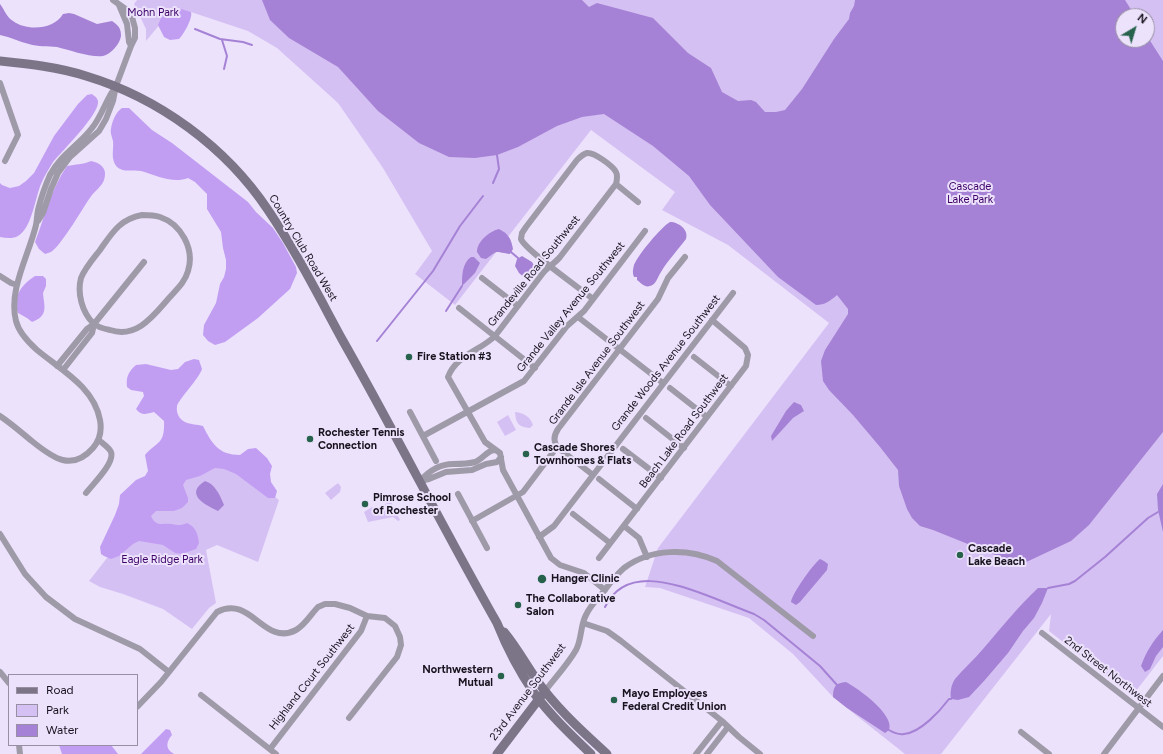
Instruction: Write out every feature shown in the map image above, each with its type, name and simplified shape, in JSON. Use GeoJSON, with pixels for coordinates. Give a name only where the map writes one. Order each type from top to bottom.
{"type":"FeatureCollection","features":[{"type":"Feature","properties":{"kind":"main road","name":"Country Club Road West"},"geometry":{"type":"LineString","coordinates":[[0,61],[63,70],[116,86],[177,120],[206,142],[234,168],[257,195],[275,220],[334,324],[497,623]]}},
{"type":"Feature","properties":{"kind":"main road"},"geometry":{"type":"LineString","coordinates":[[497,623],[516,647],[545,691],[579,728],[607,754]]}},
{"type":"Feature","properties":{"kind":"main road"},"geometry":{"type":"LineString","coordinates":[[497,623],[515,664],[539,699],[591,754]]}},
{"type":"Feature","properties":{"kind":"main road","name":"23rd Avenue Southwest"},"geometry":{"type":"LineString","coordinates":[[497,754],[545,691]]}},
{"type":"Feature","properties":{"kind":"street"},"geometry":{"type":"LineString","coordinates":[[0,416],[59,460],[75,461],[82,458],[89,453],[99,440],[101,429],[97,408],[88,392],[33,346],[19,330],[16,322],[14,305],[17,285],[50,174],[67,152],[91,129],[109,95],[116,86],[131,46],[129,42],[127,24],[118,1]]}},
{"type":"Feature","properties":{"kind":"street"},"geometry":{"type":"LineString","coordinates":[[0,83],[18,134],[5,161]]}},
{"type":"Feature","properties":{"kind":"street"},"geometry":{"type":"LineString","coordinates":[[593,299],[524,245],[521,236],[526,227],[577,160],[586,153],[596,155],[616,171],[616,184],[638,202]]}},
{"type":"Feature","properties":{"kind":"street","name":"Grandeville Road Southwest"},"geometry":{"type":"LineString","coordinates":[[503,470],[487,459],[488,453],[485,442],[448,377],[452,369],[461,359],[495,336],[543,273],[560,258],[616,184]]}},
{"type":"Feature","properties":{"kind":"street"},"geometry":{"type":"LineString","coordinates":[[142,214],[161,217],[175,225],[186,240],[190,257],[189,270],[183,283],[152,318],[135,329],[114,332],[94,324],[88,317],[81,300],[81,279],[87,267],[115,228],[127,219],[142,214]]}},
{"type":"Feature","properties":{"kind":"street","name":"Grande Valley Avenue Southwest"},"geometry":{"type":"LineString","coordinates":[[423,436],[522,382],[535,368],[567,326],[578,317],[593,299],[645,231]]}},
{"type":"Feature","properties":{"kind":"street","name":"Grande Isle Avenue Southwest"},"geometry":{"type":"LineString","coordinates":[[557,447],[554,442],[556,432],[658,299],[667,280],[685,257]]}},
{"type":"Feature","properties":{"kind":"street"},"geometry":{"type":"LineString","coordinates":[[57,366],[87,328],[94,324],[144,262]]}},
{"type":"Feature","properties":{"kind":"street"},"geometry":{"type":"LineString","coordinates":[[0,276],[17,285]]}},
{"type":"Feature","properties":{"kind":"street"},"geometry":{"type":"LineString","coordinates":[[482,278],[518,306]]}},
{"type":"Feature","properties":{"kind":"street","name":"Grande Woods Avenue Southwest"},"geometry":{"type":"LineString","coordinates":[[539,536],[548,532],[554,526],[733,293]]}},
{"type":"Feature","properties":{"kind":"street"},"geometry":{"type":"LineString","coordinates":[[459,308],[535,368]]}},
{"type":"Feature","properties":{"kind":"street"},"geometry":{"type":"LineString","coordinates":[[578,317],[663,383]]}},
{"type":"Feature","properties":{"kind":"street","name":"Beach Lake Road Southwest"},"geometry":{"type":"LineString","coordinates":[[599,558],[746,366],[748,355],[743,346],[712,320]]}},
{"type":"Feature","properties":{"kind":"street"},"geometry":{"type":"LineString","coordinates":[[63,370],[92,333],[94,324]]}},
{"type":"Feature","properties":{"kind":"street"},"geometry":{"type":"LineString","coordinates":[[694,357],[731,386]]}},
{"type":"Feature","properties":{"kind":"street"},"geometry":{"type":"LineString","coordinates":[[670,388],[707,417]]}},
{"type":"Feature","properties":{"kind":"street"},"geometry":{"type":"LineString","coordinates":[[410,412],[436,461]]}},
{"type":"Feature","properties":{"kind":"street"},"geometry":{"type":"LineString","coordinates":[[646,418],[684,448]]}},
{"type":"Feature","properties":{"kind":"street"},"geometry":{"type":"LineString","coordinates":[[86,493],[108,466],[112,457],[109,448],[99,440]]}},
{"type":"Feature","properties":{"kind":"street","name":"Grandeville Road Southwest"},"geometry":{"type":"LineString","coordinates":[[485,442],[487,445],[499,452],[503,470],[555,562],[584,573],[605,590]]}},
{"type":"Feature","properties":{"kind":"street"},"geometry":{"type":"LineString","coordinates":[[472,521],[518,496],[529,485],[557,447],[593,475]]}},
{"type":"Feature","properties":{"kind":"street"},"geometry":{"type":"LineString","coordinates":[[624,449],[661,478]]}},
{"type":"Feature","properties":{"kind":"street"},"geometry":{"type":"LineString","coordinates":[[420,481],[426,475],[438,468],[449,464],[468,464],[476,461],[492,450],[496,450]]}},
{"type":"Feature","properties":{"kind":"street"},"geometry":{"type":"LineString","coordinates":[[420,481],[428,480],[446,472],[472,470],[486,464],[494,463],[498,461],[500,456]]}},
{"type":"Feature","properties":{"kind":"street"},"geometry":{"type":"LineString","coordinates":[[459,464],[459,471]]}},
{"type":"Feature","properties":{"kind":"street"},"geometry":{"type":"LineString","coordinates":[[599,479],[637,509]]}},
{"type":"Feature","properties":{"kind":"street"},"geometry":{"type":"LineString","coordinates":[[458,494],[487,548]]}},
{"type":"Feature","properties":{"kind":"street"},"geometry":{"type":"LineString","coordinates":[[573,514],[610,543]]}},
{"type":"Feature","properties":{"kind":"street"},"geometry":{"type":"LineString","coordinates":[[624,526],[639,538],[647,557]]}},
{"type":"Feature","properties":{"kind":"street"},"geometry":{"type":"LineString","coordinates":[[0,534],[25,574],[46,597],[75,619],[140,649],[169,672]]}},
{"type":"Feature","properties":{"kind":"street","name":"23rd Avenue Southwest"},"geometry":{"type":"LineString","coordinates":[[545,691],[576,650],[580,641],[582,624],[588,611],[605,590],[624,569],[647,557],[658,554],[674,552],[701,554],[717,561],[813,636]]}},
{"type":"Feature","properties":{"kind":"street"},"geometry":{"type":"LineString","coordinates":[[138,707],[150,695],[217,612],[228,608],[240,609],[271,631],[282,633],[298,628],[318,607],[325,604],[344,606],[367,616],[385,618],[395,626],[400,637],[401,645],[397,658],[349,718]]}},
{"type":"Feature","properties":{"kind":"street","name":"Highland Court Southwest"},"geometry":{"type":"LineString","coordinates":[[270,749],[361,631],[367,616]]}},
{"type":"Feature","properties":{"kind":"street"},"geometry":{"type":"LineString","coordinates":[[582,624],[601,629],[616,637],[722,721],[760,754]]}},
{"type":"Feature","properties":{"kind":"street","name":"2nd Street Northwest"},"geometry":{"type":"LineString","coordinates":[[1042,633],[1163,727]]}},
{"type":"Feature","properties":{"kind":"street"},"geometry":{"type":"LineString","coordinates":[[0,672],[8,682]]}},
{"type":"Feature","properties":{"kind":"street"},"geometry":{"type":"LineString","coordinates":[[1104,754],[1163,676]]}},
{"type":"Feature","properties":{"kind":"street"},"geometry":{"type":"LineString","coordinates":[[201,695],[276,754]]}},
{"type":"Feature","properties":{"kind":"street"},"geometry":{"type":"LineString","coordinates":[[696,754],[722,721]]}},
{"type":"Feature","properties":{"kind":"street"},"geometry":{"type":"LineString","coordinates":[[707,754],[728,727]]}},
{"type":"Feature","properties":{"kind":"street"},"geometry":{"type":"LineString","coordinates":[[1021,732],[1049,754]]}},
{"type":"Feature","properties":{"kind":"green space","name":"Cascade Lake Park"},"geometry":{"type":"Polygon","coordinates":[[[137,0],[1163,0],[1163,656],[1132,696],[1049,631],[1051,614],[941,754],[905,754],[833,697],[793,654],[749,618],[660,588],[645,587],[658,548],[829,323],[728,245],[662,210],[675,192],[591,130],[455,305],[415,274],[432,251],[383,168],[338,103],[277,48],[248,31],[183,10],[171,11],[146,41],[146,29],[134,4],[137,0]]]}},
{"type":"Feature","properties":{"kind":"green space"},"geometry":{"type":"Polygon","coordinates":[[[515,412],[526,416],[533,425],[530,428],[523,427],[518,424],[515,412]]]}},
{"type":"Feature","properties":{"kind":"green space"},"geometry":{"type":"Polygon","coordinates":[[[508,415],[516,430],[505,436],[497,422],[508,415]]]}},
{"type":"Feature","properties":{"kind":"green space","name":"Eagle Ridge Park"},"geometry":{"type":"Polygon","coordinates":[[[230,462],[279,500],[258,562],[217,545],[206,550],[216,603],[209,608],[192,629],[163,609],[100,587],[89,581],[164,485],[230,462]]]}},
{"type":"Feature","properties":{"kind":"green space"},"geometry":{"type":"Polygon","coordinates":[[[338,483],[341,487],[340,492],[331,500],[325,493],[338,483]]]}},
{"type":"Feature","properties":{"kind":"green space"},"geometry":{"type":"Polygon","coordinates":[[[391,502],[400,520],[398,521],[393,517],[368,522],[364,512],[372,507],[382,509],[385,504],[391,502]]]}},
{"type":"Feature","properties":{"kind":"shaded area"},"geometry":{"type":"Polygon","coordinates":[[[172,8],[178,8],[191,12],[191,18],[181,37],[179,39],[170,40],[164,37],[158,25],[161,18],[172,8]]]}},
{"type":"Feature","properties":{"kind":"shaded area"},"geometry":{"type":"Polygon","coordinates":[[[92,94],[98,100],[97,107],[87,123],[53,162],[41,184],[27,226],[23,232],[16,237],[0,237],[0,183],[10,188],[19,186],[26,181],[34,173],[54,136],[78,104],[87,95],[92,94]]]}},
{"type":"Feature","properties":{"kind":"shaded area"},"geometry":{"type":"Polygon","coordinates":[[[122,108],[129,108],[152,130],[172,143],[248,202],[273,228],[296,267],[297,273],[290,289],[258,318],[225,342],[215,345],[208,341],[203,335],[204,325],[216,303],[220,284],[226,269],[226,260],[221,232],[207,209],[207,194],[195,182],[188,178],[176,180],[158,177],[138,170],[126,170],[117,167],[113,158],[113,141],[111,130],[115,117],[122,108]]]}},
{"type":"Feature","properties":{"kind":"shaded area"},"geometry":{"type":"Polygon","coordinates":[[[91,161],[98,163],[103,167],[105,176],[103,182],[92,195],[61,242],[51,252],[45,254],[39,249],[35,242],[61,175],[67,166],[91,161]]]}},
{"type":"Feature","properties":{"kind":"shaded area"},"geometry":{"type":"Polygon","coordinates":[[[35,276],[43,276],[46,279],[46,286],[43,293],[43,314],[37,320],[32,322],[18,313],[17,296],[22,287],[35,276]]]}},
{"type":"Feature","properties":{"kind":"shaded area"},"geometry":{"type":"Polygon","coordinates":[[[194,359],[199,360],[202,369],[178,403],[178,416],[190,424],[203,426],[213,443],[221,451],[240,455],[248,449],[256,448],[267,458],[272,466],[270,474],[271,482],[277,491],[275,498],[268,498],[236,474],[224,469],[215,468],[200,476],[186,480],[183,485],[188,502],[182,508],[174,511],[156,511],[151,516],[155,522],[159,524],[183,525],[187,523],[190,525],[196,531],[198,537],[199,543],[196,549],[182,554],[175,553],[163,545],[139,541],[119,556],[111,559],[104,556],[101,554],[100,547],[115,515],[119,504],[120,495],[136,480],[145,476],[148,471],[145,455],[162,439],[164,429],[164,421],[154,412],[142,414],[136,409],[144,396],[143,392],[131,390],[127,387],[128,375],[136,365],[146,364],[171,370],[178,369],[185,362],[194,359]]]}},
{"type":"Feature","properties":{"kind":"shaded area"},"geometry":{"type":"Polygon","coordinates":[[[166,729],[170,730],[172,735],[167,745],[169,750],[174,754],[141,754],[166,729]]]}},
{"type":"Feature","properties":{"kind":"shaded area"},"geometry":{"type":"Polygon","coordinates":[[[59,746],[112,746],[118,754],[62,754],[59,746]]]}},
{"type":"Feature","properties":{"kind":"water","name":"Cascade Lake Park"},"geometry":{"type":"Polygon","coordinates":[[[262,0],[582,0],[589,7],[597,3],[653,18],[688,53],[711,68],[722,92],[738,101],[751,100],[756,102],[765,112],[776,112],[785,110],[802,89],[834,39],[849,19],[855,0],[1125,0],[1130,8],[1115,8],[1115,48],[1155,48],[1163,61],[1163,432],[1089,525],[1071,541],[1020,565],[920,526],[912,518],[907,509],[899,486],[898,470],[853,415],[829,390],[823,381],[821,361],[825,350],[848,314],[848,309],[837,295],[827,302],[816,305],[778,277],[710,205],[689,176],[653,146],[604,114],[582,117],[557,126],[518,147],[497,155],[475,158],[449,157],[419,143],[378,111],[338,67],[289,38],[270,20],[262,0]]]}},
{"type":"Feature","properties":{"kind":"water"},"geometry":{"type":"Polygon","coordinates":[[[0,4],[11,20],[25,26],[47,26],[59,19],[63,14],[69,13],[97,24],[112,21],[120,29],[121,36],[117,45],[112,51],[103,56],[87,55],[57,47],[36,46],[0,35],[0,4]]]}},
{"type":"Feature","properties":{"kind":"water"},"geometry":{"type":"Polygon","coordinates":[[[670,222],[677,223],[685,230],[687,236],[686,239],[667,263],[654,284],[645,286],[637,280],[637,277],[634,277],[634,265],[650,242],[661,229],[670,222]]]}},
{"type":"Feature","properties":{"kind":"water"},"geometry":{"type":"Polygon","coordinates":[[[499,229],[507,235],[510,240],[513,249],[510,254],[497,252],[486,259],[481,258],[477,252],[479,244],[488,234],[499,229]]]}},
{"type":"Feature","properties":{"kind":"water"},"geometry":{"type":"Polygon","coordinates":[[[522,256],[532,262],[535,267],[526,279],[519,273],[515,266],[517,259],[522,256]]]}},
{"type":"Feature","properties":{"kind":"water"},"geometry":{"type":"Polygon","coordinates":[[[471,257],[474,257],[480,263],[475,273],[462,286],[464,266],[471,257]]]}},
{"type":"Feature","properties":{"kind":"water"},"geometry":{"type":"Polygon","coordinates":[[[794,402],[801,405],[804,411],[793,418],[772,441],[771,436],[786,411],[794,402]]]}},
{"type":"Feature","properties":{"kind":"water"},"geometry":{"type":"Polygon","coordinates":[[[205,481],[209,482],[214,487],[224,505],[218,511],[208,506],[196,495],[196,490],[205,481]]]}},
{"type":"Feature","properties":{"kind":"water"},"geometry":{"type":"Polygon","coordinates":[[[1163,484],[1163,532],[1158,510],[1157,494],[1163,484]]]}},
{"type":"Feature","properties":{"kind":"water"},"geometry":{"type":"Polygon","coordinates":[[[820,559],[828,564],[827,570],[796,605],[791,602],[792,598],[808,573],[820,559]]]}},
{"type":"Feature","properties":{"kind":"water"},"geometry":{"type":"Polygon","coordinates":[[[1038,588],[1048,588],[1034,618],[1008,653],[969,697],[958,700],[951,699],[951,689],[955,679],[1038,588]]]}},
{"type":"Feature","properties":{"kind":"water"},"geometry":{"type":"Polygon","coordinates":[[[1163,630],[1163,647],[1156,656],[1150,669],[1145,672],[1141,666],[1143,661],[1150,647],[1163,630]]]}},
{"type":"Feature","properties":{"kind":"water"},"geometry":{"type":"Polygon","coordinates":[[[846,682],[875,703],[887,717],[889,730],[885,733],[833,697],[834,688],[837,684],[846,682]]]}},
{"type":"Feature","properties":{"kind":"waterway"},"geometry":{"type":"LineString","coordinates":[[195,29],[220,39],[243,42],[252,45]]}},
{"type":"Feature","properties":{"kind":"waterway"},"geometry":{"type":"LineString","coordinates":[[222,40],[227,56],[224,69]]}},
{"type":"Feature","properties":{"kind":"waterway"},"geometry":{"type":"LineString","coordinates":[[493,183],[499,169],[497,155]]}},
{"type":"Feature","properties":{"kind":"waterway"},"geometry":{"type":"LineString","coordinates":[[377,341],[433,271],[460,226],[483,196]]}},
{"type":"Feature","properties":{"kind":"waterway"},"geometry":{"type":"LineString","coordinates":[[511,252],[518,258]]}},
{"type":"Feature","properties":{"kind":"waterway"},"geometry":{"type":"LineString","coordinates":[[446,311],[462,286]]}},
{"type":"Feature","properties":{"kind":"waterway"},"geometry":{"type":"LineString","coordinates":[[1048,588],[1069,584],[1075,581],[1105,557],[1148,518],[1158,512]]}},
{"type":"Feature","properties":{"kind":"waterway"},"geometry":{"type":"LineString","coordinates":[[605,607],[614,594],[625,586],[637,582],[651,581],[693,590],[754,614],[764,620],[820,666],[837,685]]}},
{"type":"Feature","properties":{"kind":"waterway"},"geometry":{"type":"LineString","coordinates":[[889,730],[896,734],[910,733],[917,730],[929,721],[949,699],[951,699]]}},
{"type":"Feature","properties":{"kind":"place","name":"Fire Station #3"},"geometry":{"type":"Point","coordinates":[409,357]}},
{"type":"Feature","properties":{"kind":"place","name":"Rochester Tennis Connection"},"geometry":{"type":"Point","coordinates":[310,439]}},
{"type":"Feature","properties":{"kind":"place","name":"Cascade Shores Townhomes & Flats"},"geometry":{"type":"Point","coordinates":[526,454]}},
{"type":"Feature","properties":{"kind":"place","name":"Pimrose School of Rochester"},"geometry":{"type":"Point","coordinates":[365,504]}},
{"type":"Feature","properties":{"kind":"place","name":"Cascade Lake Beach"},"geometry":{"type":"Point","coordinates":[960,555]}},
{"type":"Feature","properties":{"kind":"place","name":"Hanger Clinic"},"geometry":{"type":"Point","coordinates":[542,579]}},
{"type":"Feature","properties":{"kind":"place","name":"The Collaborative Salon"},"geometry":{"type":"Point","coordinates":[518,605]}},
{"type":"Feature","properties":{"kind":"place","name":"Northwestern Mutual"},"geometry":{"type":"Point","coordinates":[501,676]}},
{"type":"Feature","properties":{"kind":"place","name":"Mayo Employees Federal Credit Union"},"geometry":{"type":"Point","coordinates":[614,700]}},
{"type":"Feature","properties":{"kind":"park label","name":"Mohn Park"},"geometry":{"type":"Point","coordinates":[153,13]}}]}
